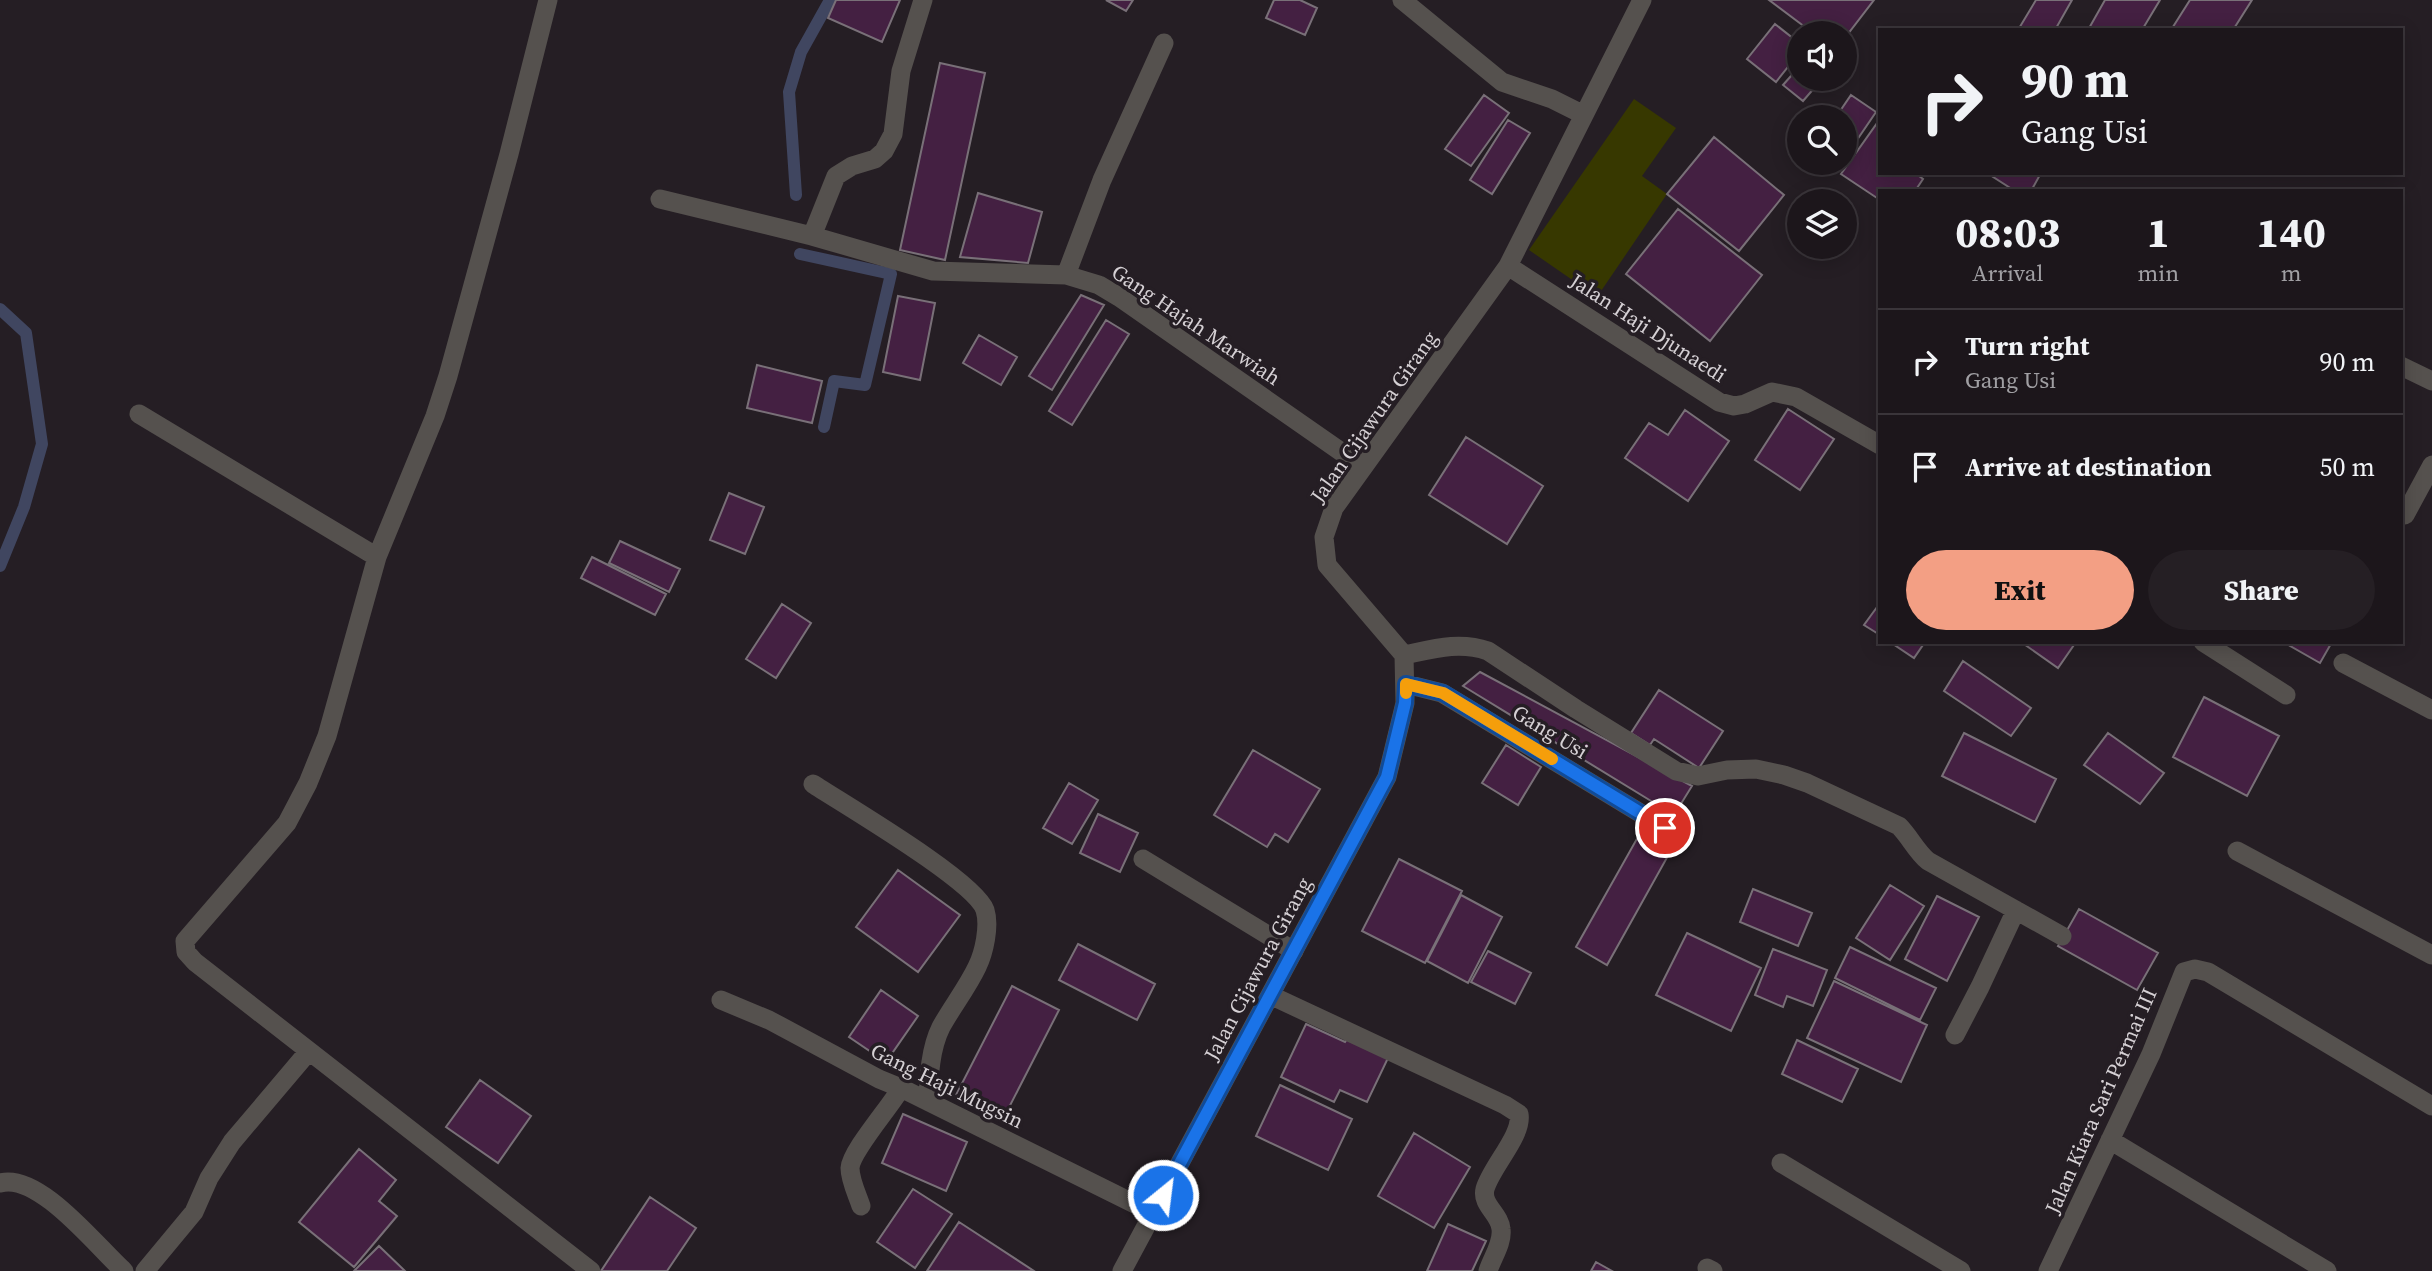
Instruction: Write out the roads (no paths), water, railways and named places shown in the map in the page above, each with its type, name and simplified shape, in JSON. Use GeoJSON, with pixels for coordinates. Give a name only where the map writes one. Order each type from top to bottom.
{"type":"FeatureCollection","features":[{"type":"Feature","properties":{"kind":"street"},"geometry":{"type":"LineString","coordinates":[[548,0],[448,376],[435,416],[377,557],[327,736],[308,783],[287,823],[186,942],[186,952],[195,962],[591,1271]]}},
{"type":"Feature","properties":{"kind":"street"},"geometry":{"type":"LineString","coordinates":[[812,236],[836,176],[852,166],[875,159],[884,151],[893,134],[901,71],[923,0]]}},
{"type":"Feature","properties":{"kind":"street"},"geometry":{"type":"LineString","coordinates":[[1402,0],[1502,82],[1552,99],[1584,115]]}},
{"type":"Feature","properties":{"kind":"street","name":"Jalan Cijawura Girang"},"geometry":{"type":"LineString","coordinates":[[1122,1271],[1387,777],[1405,703],[1405,655],[1327,565],[1324,537],[1334,508],[1508,265],[1642,0]]}},
{"type":"Feature","properties":{"kind":"street"},"geometry":{"type":"LineString","coordinates":[[1066,275],[1102,180],[1164,43]]}},
{"type":"Feature","properties":{"kind":"street","name":"Gang Hajah Marwiah"},"geometry":{"type":"LineString","coordinates":[[660,199],[812,236],[933,271],[994,275],[1066,275],[1100,285],[1363,467]]}},
{"type":"Feature","properties":{"kind":"street","name":"Jalan Haji Djunaedi"},"geometry":{"type":"LineString","coordinates":[[1508,265],[1719,402],[1734,406],[1772,392],[1785,393],[1878,444]]}},
{"type":"Feature","properties":{"kind":"street"},"geometry":{"type":"LineString","coordinates":[[2403,367],[2432,382]]}},
{"type":"Feature","properties":{"kind":"street"},"geometry":{"type":"LineString","coordinates":[[139,414],[377,557]]}},
{"type":"Feature","properties":{"kind":"street"},"geometry":{"type":"LineString","coordinates":[[2405,515],[2430,474]]}},
{"type":"Feature","properties":{"kind":"street"},"geometry":{"type":"LineString","coordinates":[[2206,644],[2286,695]]}},
{"type":"Feature","properties":{"kind":"street"},"geometry":{"type":"LineString","coordinates":[[1405,655],[1438,646],[1476,647],[1488,651],[1675,771],[1698,776],[1727,770],[1756,769],[1807,783],[1899,826],[1928,862],[2062,936]]}},
{"type":"Feature","properties":{"kind":"street"},"geometry":{"type":"LineString","coordinates":[[2343,663],[2432,710]]}},
{"type":"Feature","properties":{"kind":"street","name":"Gang Usi"},"geometry":{"type":"LineString","coordinates":[[1406,684],[1443,693],[1665,828]]}},
{"type":"Feature","properties":{"kind":"street"},"geometry":{"type":"LineString","coordinates":[[813,784],[945,869],[972,890],[985,910],[986,935],[978,965],[940,1029],[934,1051],[928,1101]]}},
{"type":"Feature","properties":{"kind":"street"},"geometry":{"type":"LineString","coordinates":[[2237,851],[2432,955]]}},
{"type":"Feature","properties":{"kind":"street"},"geometry":{"type":"LineString","coordinates":[[1143,859],[1294,951]]}},
{"type":"Feature","properties":{"kind":"street"},"geometry":{"type":"LineString","coordinates":[[1955,1035],[2016,910]]}},
{"type":"Feature","properties":{"kind":"street","name":"Jalan Kiara Sari Permai III"},"geometry":{"type":"LineString","coordinates":[[2048,1271],[2151,1054],[2184,972],[2195,969],[2208,972],[2432,1106]]}},
{"type":"Feature","properties":{"kind":"street"},"geometry":{"type":"LineString","coordinates":[[1270,995],[1519,1114],[1517,1130],[1499,1159],[1485,1191],[1485,1199],[1501,1226],[1501,1236],[1488,1271]]}},
{"type":"Feature","properties":{"kind":"street","name":"Gang Haji Mugsin"},"geometry":{"type":"LineString","coordinates":[[721,1000],[769,1020],[878,1079],[928,1101],[1153,1213]]}},
{"type":"Feature","properties":{"kind":"street"},"geometry":{"type":"LineString","coordinates":[[145,1271],[194,1212],[209,1178],[232,1142],[309,1051]]}},
{"type":"Feature","properties":{"kind":"street"},"geometry":{"type":"LineString","coordinates":[[861,1206],[851,1177],[850,1165],[856,1152],[901,1088]]}},
{"type":"Feature","properties":{"kind":"street"},"geometry":{"type":"LineString","coordinates":[[2110,1140],[2327,1271]]}},
{"type":"Feature","properties":{"kind":"street"},"geometry":{"type":"LineString","coordinates":[[1781,1163],[1961,1271]]}},
{"type":"Feature","properties":{"kind":"street"},"geometry":{"type":"LineString","coordinates":[[3,1182],[29,1186],[55,1205],[124,1271]]}},
{"type":"Feature","properties":{"kind":"waterway"},"geometry":{"type":"LineString","coordinates":[[796,195],[789,92],[801,52],[830,0]]}},
{"type":"Feature","properties":{"kind":"waterway"},"geometry":{"type":"LineString","coordinates":[[800,254],[891,274],[865,385],[834,381],[824,427]]}},
{"type":"Feature","properties":{"kind":"waterway"},"geometry":{"type":"LineString","coordinates":[[0,309],[26,333],[42,444],[24,507],[0,566]]}}]}
